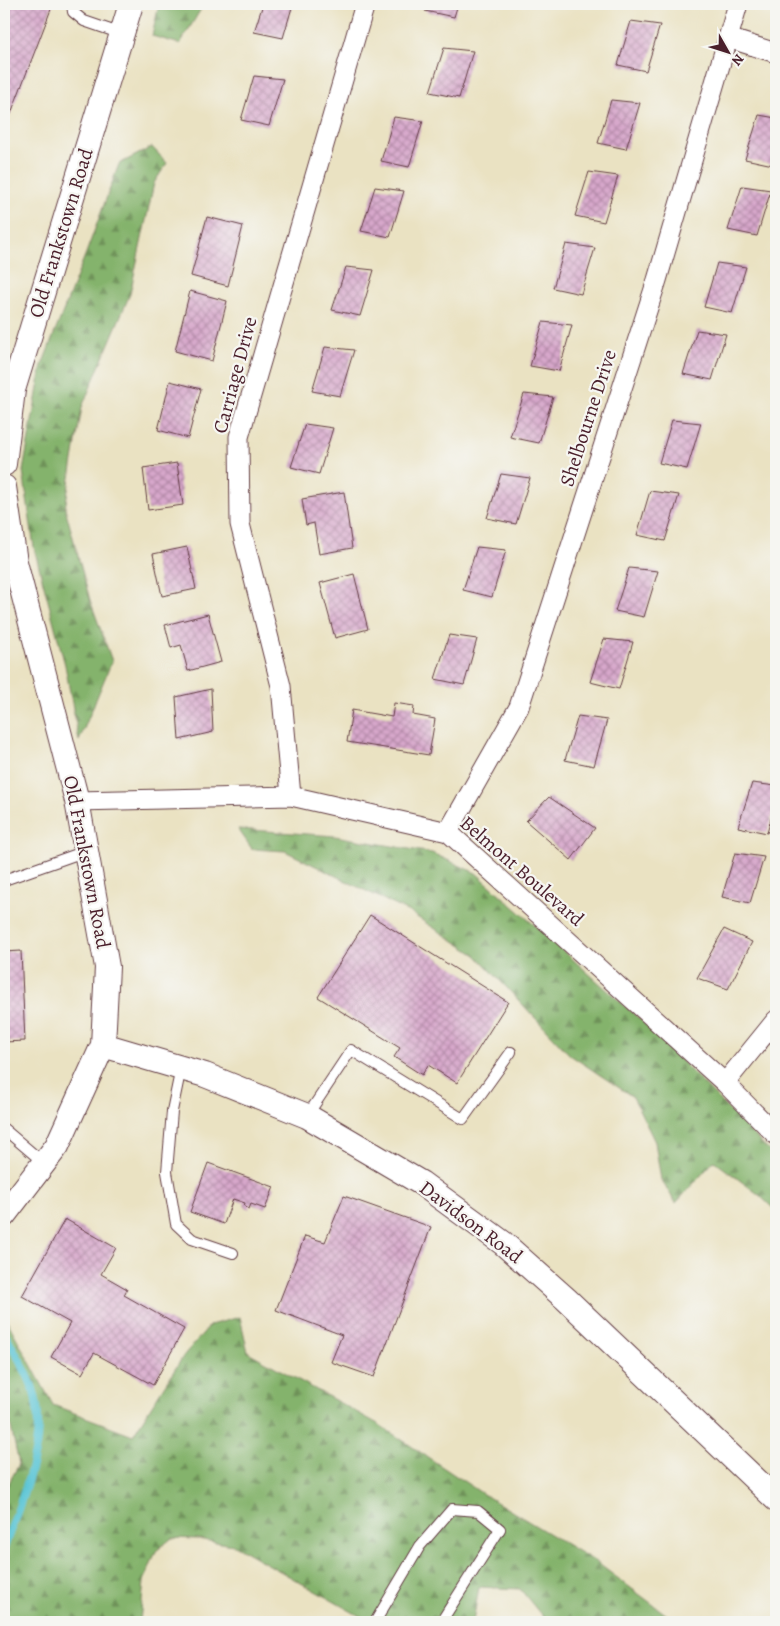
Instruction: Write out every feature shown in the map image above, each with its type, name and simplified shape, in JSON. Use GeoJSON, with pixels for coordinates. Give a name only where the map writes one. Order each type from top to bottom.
{"type":"FeatureCollection","features":[{"type":"Feature","properties":{"kind":"street","name":"Old Frankstown Road"},"geometry":{"type":"LineString","coordinates":[[4,464],[13,390],[131,4]]}},
{"type":"Feature","properties":{"kind":"street","name":"Carriage Drive"},"geometry":{"type":"LineString","coordinates":[[291,796],[281,686],[240,524],[239,437],[365,4]]}},
{"type":"Feature","properties":{"kind":"street","name":"Shelbourne Drive"},"geometry":{"type":"LineString","coordinates":[[448,832],[519,708],[657,280],[738,4]]}},
{"type":"Feature","properties":{"kind":"street"},"geometry":{"type":"LineString","coordinates":[[728,38],[776,53]]}},
{"type":"Feature","properties":{"kind":"street","name":"Old Frankstown Road"},"geometry":{"type":"LineString","coordinates":[[4,487],[15,562],[77,801],[107,967],[103,1045],[57,1146],[4,1215]]}},
{"type":"Feature","properties":{"kind":"street","name":"Belmont Boulevard"},"geometry":{"type":"LineString","coordinates":[[77,801],[291,796],[448,832],[725,1083],[776,1135]]}},
{"type":"Feature","properties":{"kind":"street"},"geometry":{"type":"LineString","coordinates":[[725,1083],[776,1020]]}},
{"type":"Feature","properties":{"kind":"street","name":"Davidson Road"},"geometry":{"type":"LineString","coordinates":[[103,1045],[205,1075],[307,1116],[421,1183],[503,1243],[566,1299],[776,1499]]}},
{"type":"Feature","properties":{"kind":"lane"},"geometry":{"type":"LineString","coordinates":[[72,4],[73,12],[84,21],[122,34]]}},
{"type":"Feature","properties":{"kind":"lane"},"geometry":{"type":"LineString","coordinates":[[4,880],[86,851]]}},
{"type":"Feature","properties":{"kind":"lane"},"geometry":{"type":"LineString","coordinates":[[307,1116],[351,1050],[463,1119],[511,1052]]}},
{"type":"Feature","properties":{"kind":"lane"},"geometry":{"type":"LineString","coordinates":[[180,1068],[172,1111],[167,1172],[176,1224],[192,1239],[233,1253]]}},
{"type":"Feature","properties":{"kind":"lane"},"geometry":{"type":"LineString","coordinates":[[4,1129],[44,1162]]}},
{"type":"Feature","properties":{"kind":"lane"},"geometry":{"type":"LineString","coordinates":[[375,1622],[420,1546],[452,1509],[478,1512],[500,1529],[441,1622]]}},
{"type":"Feature","properties":{"kind":"green space"},"geometry":{"type":"Polygon","coordinates":[[[159,4],[204,4],[180,44],[152,36],[159,4]]]}},
{"type":"Feature","properties":{"kind":"green space"},"geometry":{"type":"Polygon","coordinates":[[[152,147],[167,163],[154,183],[130,294],[82,407],[65,508],[90,600],[112,661],[79,741],[65,665],[34,548],[23,471],[42,365],[119,164],[152,147]]]}},
{"type":"Feature","properties":{"kind":"green space"},"geometry":{"type":"Polygon","coordinates":[[[238,829],[335,836],[432,853],[476,873],[643,1022],[776,1158],[776,1211],[758,1194],[714,1161],[676,1203],[661,1180],[655,1142],[633,1097],[570,1055],[476,955],[409,912],[285,851],[252,849],[238,829]]]}},
{"type":"Feature","properties":{"kind":"green space"},"geometry":{"type":"Polygon","coordinates":[[[4,1315],[53,1405],[133,1435],[184,1355],[210,1325],[240,1317],[248,1352],[378,1424],[483,1494],[596,1562],[671,1618],[669,1622],[547,1622],[520,1589],[479,1587],[473,1622],[370,1622],[234,1545],[197,1539],[172,1538],[156,1551],[144,1581],[140,1622],[4,1622],[4,1492],[19,1464],[4,1400],[4,1315]]]}},
{"type":"Feature","properties":{"kind":"building"},"geometry":{"type":"Polygon","coordinates":[[[4,4],[53,4],[10,116],[4,113],[4,4]]]}},
{"type":"Feature","properties":{"kind":"building"},"geometry":{"type":"Polygon","coordinates":[[[263,4],[293,4],[283,38],[254,32],[263,4]]]}},
{"type":"Feature","properties":{"kind":"building"},"geometry":{"type":"Polygon","coordinates":[[[428,4],[458,4],[454,17],[425,11],[428,4]]]}},
{"type":"Feature","properties":{"kind":"building"},"geometry":{"type":"Polygon","coordinates":[[[631,21],[660,25],[646,71],[618,65],[631,21]]]}},
{"type":"Feature","properties":{"kind":"building"},"geometry":{"type":"Polygon","coordinates":[[[444,48],[473,51],[459,98],[430,92],[444,48]]]}},
{"type":"Feature","properties":{"kind":"building"},"geometry":{"type":"Polygon","coordinates":[[[254,76],[283,79],[269,126],[241,120],[254,76]]]}},
{"type":"Feature","properties":{"kind":"building"},"geometry":{"type":"Polygon","coordinates":[[[611,100],[640,103],[626,149],[598,143],[611,100]]]}},
{"type":"Feature","properties":{"kind":"building"},"geometry":{"type":"Polygon","coordinates":[[[759,115],[776,118],[776,156],[773,165],[745,159],[759,115]]]}},
{"type":"Feature","properties":{"kind":"building"},"geometry":{"type":"Polygon","coordinates":[[[394,117],[423,121],[409,167],[381,161],[394,117]]]}},
{"type":"Feature","properties":{"kind":"building"},"geometry":{"type":"Polygon","coordinates":[[[589,172],[618,176],[604,222],[575,216],[589,172]]]}},
{"type":"Feature","properties":{"kind":"building"},"geometry":{"type":"Polygon","coordinates":[[[742,186],[771,190],[757,236],[728,230],[742,186]]]}},
{"type":"Feature","properties":{"kind":"building"},"geometry":{"type":"Polygon","coordinates":[[[375,187],[404,191],[390,237],[361,231],[375,187]]]}},
{"type":"Feature","properties":{"kind":"building"},"geometry":{"type":"Polygon","coordinates":[[[207,217],[243,226],[228,286],[191,276],[207,217]]]}},
{"type":"Feature","properties":{"kind":"building"},"geometry":{"type":"Polygon","coordinates":[[[566,244],[595,248],[581,294],[553,288],[566,244]]]}},
{"type":"Feature","properties":{"kind":"building"},"geometry":{"type":"Polygon","coordinates":[[[717,263],[746,267],[732,313],[704,307],[717,263]]]}},
{"type":"Feature","properties":{"kind":"building"},"geometry":{"type":"Polygon","coordinates":[[[346,267],[374,270],[360,316],[332,310],[346,267]]]}},
{"type":"Feature","properties":{"kind":"building"},"geometry":{"type":"Polygon","coordinates":[[[190,291],[227,301],[212,361],[175,351],[190,291]]]}},
{"type":"Feature","properties":{"kind":"building"},"geometry":{"type":"Polygon","coordinates":[[[543,322],[572,325],[559,371],[530,366],[543,322]]]}},
{"type":"Feature","properties":{"kind":"building"},"geometry":{"type":"Polygon","coordinates":[[[697,330],[726,334],[712,380],[683,374],[697,330]]]}},
{"type":"Feature","properties":{"kind":"building"},"geometry":{"type":"Polygon","coordinates":[[[325,347],[354,350],[340,396],[312,391],[325,347]]]}},
{"type":"Feature","properties":{"kind":"building"},"geometry":{"type":"Polygon","coordinates":[[[170,381],[201,389],[188,438],[158,430],[170,381]]]}},
{"type":"Feature","properties":{"kind":"building"},"geometry":{"type":"Polygon","coordinates":[[[524,394],[553,397],[539,443],[510,437],[524,394]]]}},
{"type":"Feature","properties":{"kind":"building"},"geometry":{"type":"Polygon","coordinates":[[[672,420],[701,423],[687,469],[659,463],[672,420]]]}},
{"type":"Feature","properties":{"kind":"building"},"geometry":{"type":"Polygon","coordinates":[[[305,424],[333,428],[319,474],[291,467],[305,424]]]}},
{"type":"Feature","properties":{"kind":"building"},"geometry":{"type":"Polygon","coordinates":[[[177,463],[183,505],[148,510],[143,468],[177,463]]]}},
{"type":"Feature","properties":{"kind":"building"},"geometry":{"type":"Polygon","coordinates":[[[501,474],[530,478],[516,524],[487,518],[501,474]]]}},
{"type":"Feature","properties":{"kind":"building"},"geometry":{"type":"Polygon","coordinates":[[[650,491],[679,495],[665,541],[637,535],[650,491]]]}},
{"type":"Feature","properties":{"kind":"building"},"geometry":{"type":"Polygon","coordinates":[[[344,492],[352,548],[319,554],[314,523],[306,525],[302,499],[344,492]]]}},
{"type":"Feature","properties":{"kind":"building"},"geometry":{"type":"Polygon","coordinates":[[[187,547],[196,589],[162,596],[153,554],[187,547]]]}},
{"type":"Feature","properties":{"kind":"building"},"geometry":{"type":"Polygon","coordinates":[[[477,547],[506,550],[492,597],[463,590],[477,547]]]}},
{"type":"Feature","properties":{"kind":"building"},"geometry":{"type":"Polygon","coordinates":[[[629,568],[658,571],[644,617],[615,611],[629,568]]]}},
{"type":"Feature","properties":{"kind":"building"},"geometry":{"type":"Polygon","coordinates":[[[354,574],[368,629],[335,638],[320,583],[354,574]]]}},
{"type":"Feature","properties":{"kind":"building"},"geometry":{"type":"Polygon","coordinates":[[[208,614],[221,662],[188,671],[181,645],[171,648],[165,625],[208,614]]]}},
{"type":"Feature","properties":{"kind":"building"},"geometry":{"type":"Polygon","coordinates":[[[449,635],[477,639],[464,685],[435,679],[449,635]]]}},
{"type":"Feature","properties":{"kind":"building"},"geometry":{"type":"Polygon","coordinates":[[[604,639],[633,642],[619,689],[590,682],[604,639]]]}},
{"type":"Feature","properties":{"kind":"building"},"geometry":{"type":"Polygon","coordinates":[[[211,689],[213,732],[179,740],[176,697],[211,689]]]}},
{"type":"Feature","properties":{"kind":"building"},"geometry":{"type":"Polygon","coordinates":[[[394,703],[414,706],[413,715],[435,719],[429,755],[347,742],[352,710],[392,717],[394,703]]]}},
{"type":"Feature","properties":{"kind":"building"},"geometry":{"type":"Polygon","coordinates":[[[578,716],[607,720],[594,766],[565,760],[578,716]]]}},
{"type":"Feature","properties":{"kind":"building"},"geometry":{"type":"Polygon","coordinates":[[[752,783],[776,786],[776,802],[767,833],[738,827],[752,783]]]}},
{"type":"Feature","properties":{"kind":"building"},"geometry":{"type":"Polygon","coordinates":[[[549,797],[595,828],[571,860],[526,821],[549,797]]]}},
{"type":"Feature","properties":{"kind":"building"},"geometry":{"type":"Polygon","coordinates":[[[735,853],[764,857],[750,903],[722,897],[735,853]]]}},
{"type":"Feature","properties":{"kind":"building"},"geometry":{"type":"Polygon","coordinates":[[[370,915],[508,1002],[457,1083],[428,1065],[422,1075],[394,1057],[400,1048],[318,997],[370,915]]]}},
{"type":"Feature","properties":{"kind":"building"},"geometry":{"type":"Polygon","coordinates":[[[724,929],[752,942],[728,989],[697,978],[724,929]]]}},
{"type":"Feature","properties":{"kind":"building"},"geometry":{"type":"Polygon","coordinates":[[[21,951],[25,1041],[4,1042],[4,952],[21,951]]]}},
{"type":"Feature","properties":{"kind":"building"},"geometry":{"type":"Polygon","coordinates":[[[208,1163],[274,1187],[265,1209],[251,1204],[249,1209],[244,1206],[245,1203],[233,1199],[224,1224],[190,1212],[208,1163]]]}},
{"type":"Feature","properties":{"kind":"building"},"geometry":{"type":"Polygon","coordinates":[[[344,1196],[431,1227],[374,1377],[331,1362],[342,1335],[276,1310],[305,1236],[325,1242],[344,1196]]]}},
{"type":"Feature","properties":{"kind":"building"},"geometry":{"type":"Polygon","coordinates":[[[65,1219],[116,1248],[101,1274],[127,1289],[124,1295],[184,1329],[153,1385],[94,1353],[82,1374],[51,1357],[70,1323],[22,1296],[65,1219]]]}},
{"type":"Feature","properties":{"kind":"waterway"},"geometry":{"type":"LineString","coordinates":[[4,1334],[31,1383],[37,1409],[38,1429],[31,1470],[4,1548]]}}]}
